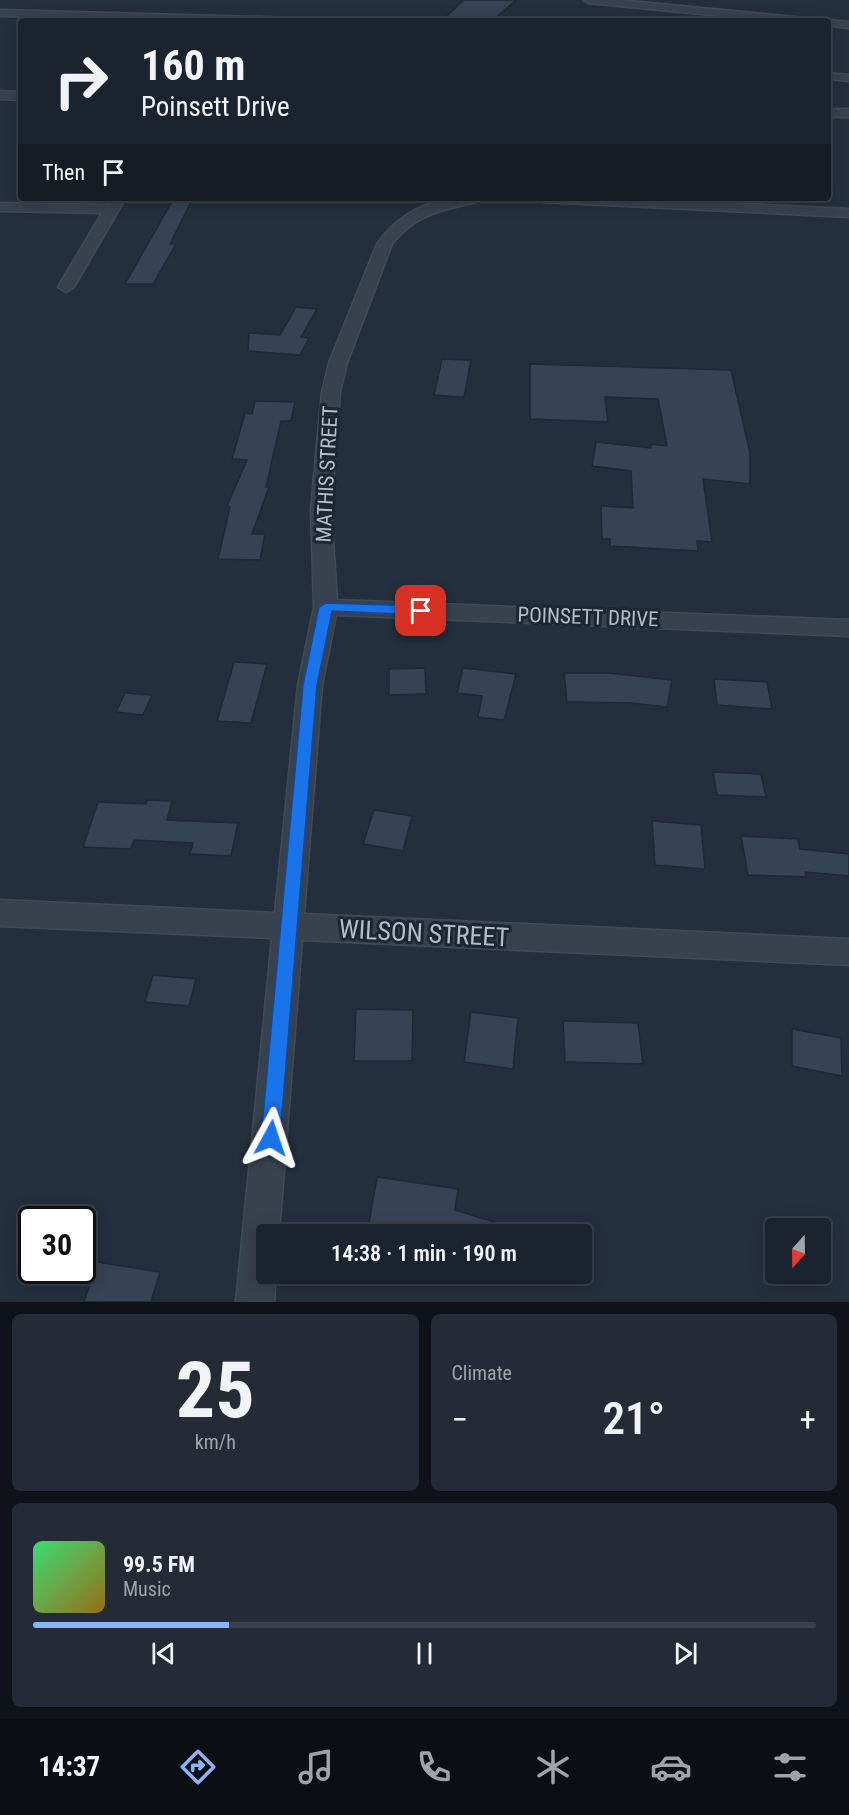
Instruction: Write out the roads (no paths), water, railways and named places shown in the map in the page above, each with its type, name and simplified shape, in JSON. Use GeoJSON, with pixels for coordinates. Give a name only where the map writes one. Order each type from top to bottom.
{"type":"FeatureCollection","features":[{"type":"Feature","properties":{"kind":"street"},"geometry":{"type":"LineString","coordinates":[[588,0],[774,18]]}},
{"type":"Feature","properties":{"kind":"street"},"geometry":{"type":"LineString","coordinates":[[0,13],[186,18]]}},
{"type":"Feature","properties":{"kind":"street"},"geometry":{"type":"LineString","coordinates":[[831,23],[849,25]]}},
{"type":"Feature","properties":{"kind":"street"},"geometry":{"type":"LineString","coordinates":[[831,76],[849,78]]}},
{"type":"Feature","properties":{"kind":"street"},"geometry":{"type":"LineString","coordinates":[[0,89],[18,89]]}},
{"type":"Feature","properties":{"kind":"street"},"geometry":{"type":"LineString","coordinates":[[0,95],[18,96]]}},
{"type":"Feature","properties":{"kind":"street"},"geometry":{"type":"LineString","coordinates":[[831,105],[849,106]]}},
{"type":"Feature","properties":{"kind":"street"},"geometry":{"type":"LineString","coordinates":[[831,112],[849,113]]}},
{"type":"Feature","properties":{"kind":"street","name":"MATHIS STREET"},"geometry":{"type":"LineString","coordinates":[[255,1302],[310,685],[326,607],[321,509],[331,392],[338,363],[385,244],[399,225],[423,211],[459,201]]}},
{"type":"Feature","properties":{"kind":"street"},"geometry":{"type":"LineString","coordinates":[[604,201],[849,213]]}},
{"type":"Feature","properties":{"kind":"street"},"geometry":{"type":"LineString","coordinates":[[0,207],[115,204]]}},
{"type":"Feature","properties":{"kind":"street"},"geometry":{"type":"LineString","coordinates":[[66,287],[115,204]]}},
{"type":"Feature","properties":{"kind":"street","name":"POINSETT DRIVE"},"geometry":{"type":"LineString","coordinates":[[326,607],[849,628]]}},
{"type":"Feature","properties":{"kind":"street","name":"WILSON STREET"},"geometry":{"type":"LineString","coordinates":[[0,913],[849,952]]}}]}
